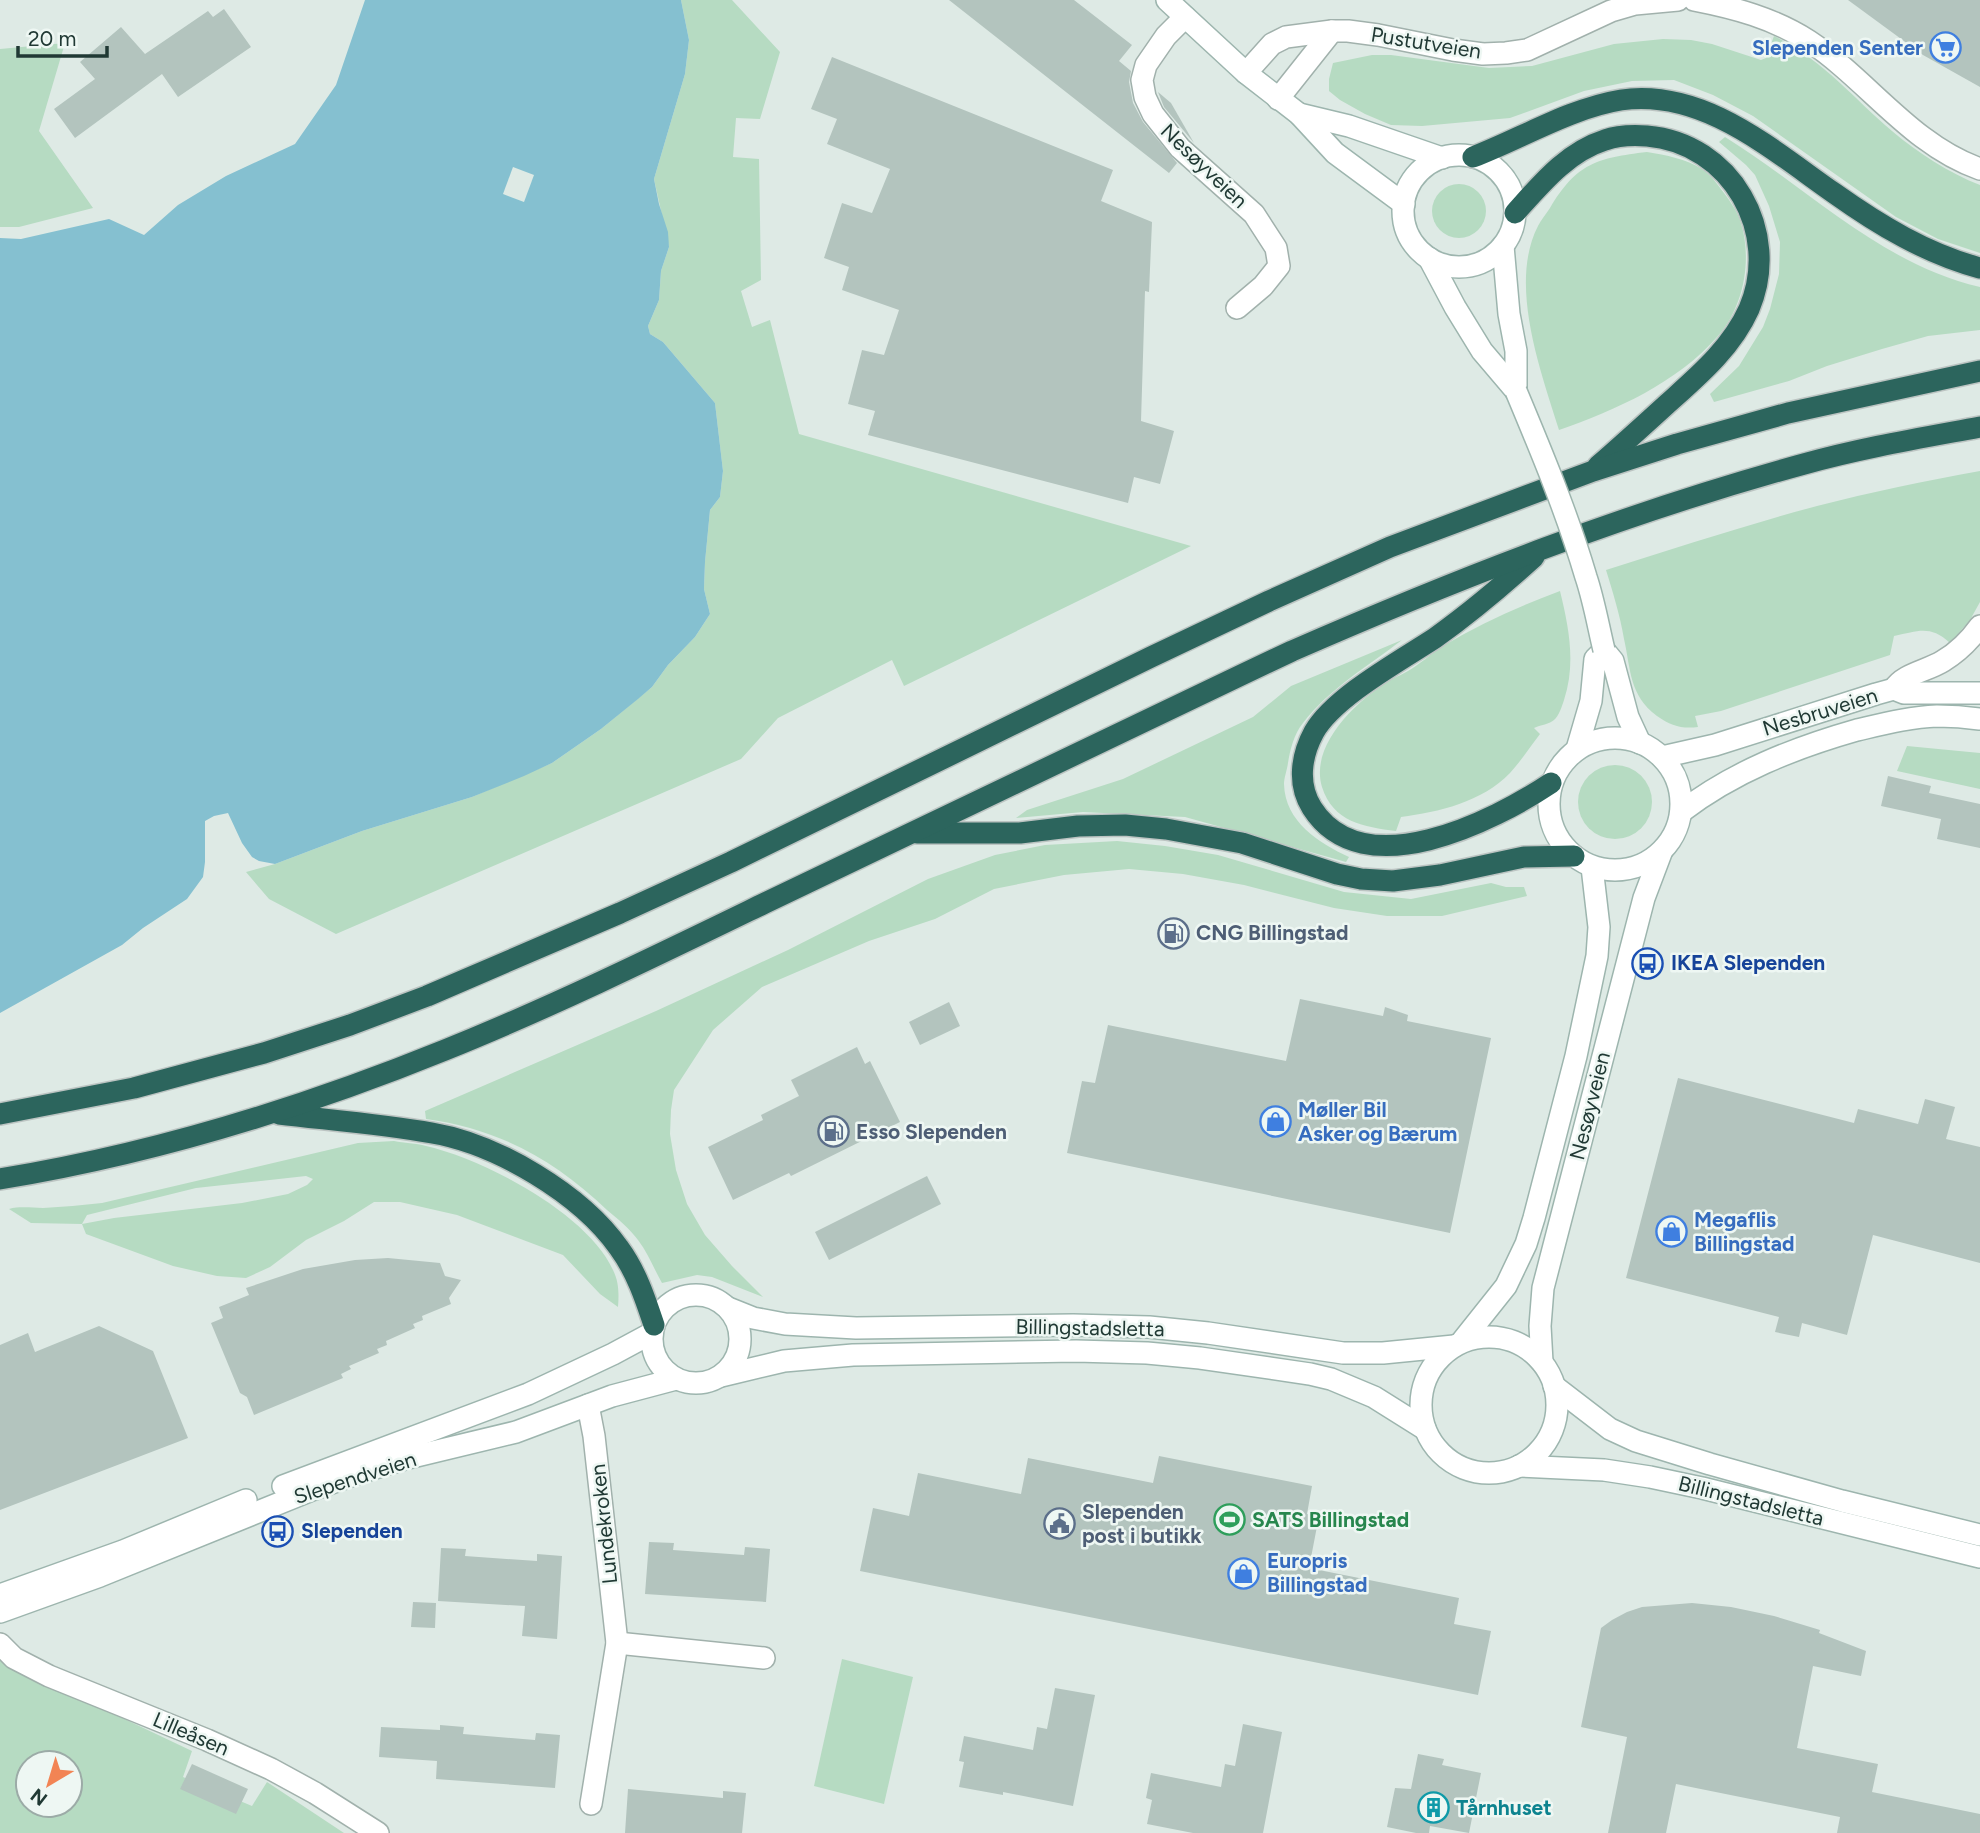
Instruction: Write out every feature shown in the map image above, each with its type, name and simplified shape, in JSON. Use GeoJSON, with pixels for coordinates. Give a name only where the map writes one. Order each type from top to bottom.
{"type":"FeatureCollection","features":[{"type":"Feature","properties":{"kind":"highway"},"geometry":{"type":"LineString","coordinates":[[1473,157],[1565,117],[1597,107],[1622,100],[1662,101],[1704,112],[1742,129],[1834,194],[1905,238],[1980,268]]}},
{"type":"Feature","properties":{"kind":"highway"},"geometry":{"type":"LineString","coordinates":[[1515,213],[1554,172],[1582,149],[1606,139],[1627,135],[1646,136],[1679,142],[1719,167],[1737,188],[1758,234],[1760,262],[1757,285],[1736,332],[1718,356],[1697,377],[1593,471]]}},
{"type":"Feature","properties":{"kind":"highway"},"geometry":{"type":"LineString","coordinates":[[0,1114],[134,1088],[264,1053],[427,996],[719,867],[1269,601],[1390,548],[1593,471],[1788,412],[1980,371]]}},
{"type":"Feature","properties":{"kind":"highway"},"geometry":{"type":"LineString","coordinates":[[0,1179],[113,1156],[213,1131],[330,1094],[460,1044],[598,983],[1292,651],[1409,600],[1544,548],[1631,516],[1806,463],[1980,427]]}},
{"type":"Feature","properties":{"kind":"highway"},"geometry":{"type":"LineString","coordinates":[[1544,548],[1488,599],[1383,671],[1326,717],[1315,731],[1306,750],[1302,784],[1308,802],[1330,828],[1346,838],[1385,845],[1434,839],[1489,820],[1552,783]]}},
{"type":"Feature","properties":{"kind":"highway"},"geometry":{"type":"LineString","coordinates":[[912,833],[1020,833],[1079,827],[1139,826],[1242,844],[1337,874],[1393,881],[1440,876],[1524,857],[1583,862]]}},
{"type":"Feature","properties":{"kind":"highway"},"geometry":{"type":"LineString","coordinates":[[270,1113],[434,1133],[478,1146],[515,1163],[576,1204],[604,1229],[634,1272],[653,1329]]}},
{"type":"Feature","properties":{"kind":"street"},"geometry":{"type":"LineString","coordinates":[[1167,0],[1246,73],[1299,114],[1335,153],[1404,204]]}},
{"type":"Feature","properties":{"kind":"street","name":"Pustutveien"},"geometry":{"type":"LineString","coordinates":[[1246,73],[1272,44],[1286,37],[1332,31],[1378,35],[1483,54],[1506,53],[1527,50],[1611,11],[1635,4],[1678,0]]}},
{"type":"Feature","properties":{"kind":"street"},"geometry":{"type":"LineString","coordinates":[[1693,0],[1732,7],[1766,18],[1788,29],[1810,42],[1917,132],[1946,153],[1980,169]]}},
{"type":"Feature","properties":{"kind":"street","name":"Nesøyveien"},"geometry":{"type":"LineString","coordinates":[[1185,17],[1166,36],[1146,65],[1142,80],[1145,97],[1153,114],[1180,148],[1254,214],[1276,248],[1279,266],[1263,286],[1237,308]]}},
{"type":"Feature","properties":{"kind":"street"},"geometry":{"type":"LineString","coordinates":[[1278,99],[1332,31]]}},
{"type":"Feature","properties":{"kind":"street"},"geometry":{"type":"LineString","coordinates":[[1299,114],[1349,126],[1441,158]]}},
{"type":"Feature","properties":{"kind":"street"},"geometry":{"type":"LineString","coordinates":[[1473,157],[1499,172],[1508,184],[1515,213],[1513,225],[1503,246],[1491,257],[1476,265],[1444,265],[1417,248],[1409,235],[1404,220],[1408,189],[1416,176],[1441,158],[1473,157]]}},
{"type":"Feature","properties":{"kind":"street"},"geometry":{"type":"LineString","coordinates":[[1503,246],[1506,288],[1516,351],[1516,391]]}},
{"type":"Feature","properties":{"kind":"street"},"geometry":{"type":"LineString","coordinates":[[1429,258],[1482,351],[1516,391],[1572,533],[1604,650],[1612,661],[1628,717],[1640,743]]}},
{"type":"Feature","properties":{"kind":"street"},"geometry":{"type":"LineString","coordinates":[[1894,689],[1899,681],[1925,671],[1954,654],[1980,625]]}},
{"type":"Feature","properties":{"kind":"street"},"geometry":{"type":"LineString","coordinates":[[1577,750],[1591,701],[1595,659],[1604,650]]}},
{"type":"Feature","properties":{"kind":"street","name":"Nesbruveien"},"geometry":{"type":"LineString","coordinates":[[1662,757],[1715,745],[1894,689],[1904,693],[1980,693]]}},
{"type":"Feature","properties":{"kind":"street","name":"Nesbruveien"},"geometry":{"type":"LineString","coordinates":[[1681,812],[1709,791],[1741,774],[1780,756],[1836,736],[1889,722],[1934,716],[1980,719]]}},
{"type":"Feature","properties":{"kind":"street"},"geometry":{"type":"LineString","coordinates":[[1624,738],[1640,743],[1662,757],[1672,771],[1680,791],[1681,812],[1674,834],[1661,853],[1641,865],[1619,871],[1583,862],[1560,842],[1551,823],[1548,803],[1552,783],[1561,764],[1577,750],[1591,742],[1624,738]]}},
{"type":"Feature","properties":{"kind":"street","name":"Nesøyveien"},"geometry":{"type":"LineString","coordinates":[[1542,1362],[1540,1326],[1546,1276],[1644,898],[1661,853]]}},
{"type":"Feature","properties":{"kind":"street","name":"Nesøyveien"},"geometry":{"type":"LineString","coordinates":[[1458,1343],[1506,1286],[1526,1244],[1534,1218],[1576,1056],[1597,956],[1599,927],[1583,862]]}},
{"type":"Feature","properties":{"kind":"street"},"geometry":{"type":"LineString","coordinates":[[701,1295],[715,1299],[728,1308],[737,1320],[741,1335],[739,1351],[732,1365],[721,1376],[707,1382],[691,1383],[669,1375],[660,1365],[652,1341],[653,1329],[661,1311],[672,1301],[701,1295]]}},
{"type":"Feature","properties":{"kind":"street","name":"Billingstadsletta"},"geometry":{"type":"LineString","coordinates":[[728,1308],[753,1318],[785,1324],[856,1328],[1073,1325],[1149,1327],[1362,1354],[1458,1343]]}},
{"type":"Feature","properties":{"kind":"street","name":"Slependveien"},"geometry":{"type":"LineString","coordinates":[[0,1595],[96,1561],[318,1472],[528,1394],[613,1354],[653,1329]]}},
{"type":"Feature","properties":{"kind":"street"},"geometry":{"type":"LineString","coordinates":[[1487,1337],[1503,1338],[1517,1343],[1531,1351],[1542,1362],[1554,1386],[1556,1417],[1551,1433],[1532,1458],[1504,1472],[1488,1473],[1472,1471],[1443,1456],[1425,1429],[1421,1411],[1422,1392],[1428,1374],[1439,1358],[1458,1343],[1487,1337]]}},
{"type":"Feature","properties":{"kind":"street","name":"Billingstadsletta"},"geometry":{"type":"LineString","coordinates":[[721,1376],[784,1361],[853,1355],[1076,1351],[1147,1353],[1280,1369],[1331,1380],[1374,1397],[1425,1429]]}},
{"type":"Feature","properties":{"kind":"street","name":"Slependveien"},"geometry":{"type":"LineString","coordinates":[[0,1612],[100,1576],[312,1490],[408,1458],[516,1433],[588,1405],[677,1379]]}},
{"type":"Feature","properties":{"kind":"street","name":"Billingstadsletta"},"geometry":{"type":"LineString","coordinates":[[1554,1386],[1610,1429],[1636,1441],[1779,1483],[1980,1535]]}},
{"type":"Feature","properties":{"kind":"street","name":"Lundekroken"},"geometry":{"type":"LineString","coordinates":[[588,1405],[594,1436],[617,1643],[591,1804]]}},
{"type":"Feature","properties":{"kind":"street","name":"Billingstadsletta"},"geometry":{"type":"LineString","coordinates":[[1519,1466],[1604,1469],[1650,1477],[1980,1557]]}},
{"type":"Feature","properties":{"kind":"street"},"geometry":{"type":"LineString","coordinates":[[617,1643],[764,1658]]}},
{"type":"Feature","properties":{"kind":"street","name":"Lilleåsen"},"geometry":{"type":"LineString","coordinates":[[0,1644],[14,1658],[49,1675],[271,1769],[379,1833]]}},
{"type":"Feature","properties":{"kind":"green space"},"geometry":{"type":"Polygon","coordinates":[[[681,0],[732,0],[780,52],[760,119],[736,118],[733,157],[759,159],[761,280],[741,291],[752,327],[770,320],[799,434],[1191,546],[904,686],[892,660],[778,718],[741,759],[336,934],[269,899],[246,872],[275,864],[362,831],[472,797],[552,763],[601,729],[652,687],[668,665],[695,637],[710,614],[704,589],[705,562],[710,510],[720,497],[723,471],[715,403],[663,342],[650,334],[648,326],[659,300],[661,271],[669,247],[654,179],[685,74],[689,40],[681,0]]]}},
{"type":"Feature","properties":{"kind":"green space"},"geometry":{"type":"Polygon","coordinates":[[[1774,36],[1822,68],[1912,147],[1945,168],[1980,185],[1980,253],[1938,239],[1896,217],[1753,116],[1713,95],[1674,80],[1632,81],[1584,91],[1510,118],[1422,126],[1391,125],[1365,114],[1329,91],[1333,63],[1372,55],[1489,68],[1532,66],[1614,44],[1663,39],[1712,44],[1761,60],[1766,58],[1774,36]]]}},
{"type":"Feature","properties":{"kind":"green space"},"geometry":{"type":"Polygon","coordinates":[[[65,43],[39,131],[93,208],[19,227],[0,227],[0,49],[65,43]]]}},
{"type":"Feature","properties":{"kind":"green space"},"geometry":{"type":"Polygon","coordinates":[[[1725,137],[1878,243],[1944,276],[1980,287],[1980,330],[1928,336],[1714,402],[1710,394],[1739,366],[1763,327],[1779,274],[1780,242],[1769,206],[1755,175],[1719,142],[1725,137]]]}},
{"type":"Feature","properties":{"kind":"green space"},"geometry":{"type":"Polygon","coordinates":[[[1647,152],[1683,160],[1702,169],[1714,180],[1733,206],[1740,220],[1746,250],[1740,296],[1727,324],[1718,336],[1684,368],[1624,404],[1559,430],[1530,328],[1526,274],[1530,249],[1538,226],[1560,193],[1579,172],[1601,160],[1647,152]]]}},
{"type":"Feature","properties":{"kind":"green space"},"geometry":{"type":"Polygon","coordinates":[[[1459,184],[1478,192],[1486,211],[1478,230],[1459,238],[1440,230],[1432,211],[1440,192],[1459,184]]]}},
{"type":"Feature","properties":{"kind":"green space"},"geometry":{"type":"Polygon","coordinates":[[[1980,471],[1980,602],[1970,620],[1950,643],[1943,637],[1924,631],[1894,636],[1890,655],[1721,711],[1695,716],[1698,727],[1682,727],[1667,722],[1657,716],[1641,699],[1633,681],[1606,570],[1817,506],[1980,471]]]}},
{"type":"Feature","properties":{"kind":"green space"},"geometry":{"type":"Polygon","coordinates":[[[1560,591],[1568,632],[1568,686],[1559,713],[1550,723],[1534,728],[1540,734],[1510,773],[1486,791],[1459,804],[1401,817],[1396,831],[1361,825],[1334,808],[1322,787],[1320,771],[1330,739],[1352,710],[1380,687],[1443,646],[1500,616],[1560,591]]]}},
{"type":"Feature","properties":{"kind":"green space"},"geometry":{"type":"Polygon","coordinates":[[[1402,640],[1325,699],[1300,727],[1291,748],[1284,784],[1290,809],[1306,830],[1349,857],[1346,862],[1185,817],[1083,812],[1016,818],[1027,810],[1123,779],[1253,717],[1291,686],[1402,640]]]}},
{"type":"Feature","properties":{"kind":"green space"},"geometry":{"type":"Polygon","coordinates":[[[1907,746],[1980,753],[1980,789],[1897,771],[1907,746]]]}},
{"type":"Feature","properties":{"kind":"green space"},"geometry":{"type":"Polygon","coordinates":[[[1615,765],[1629,768],[1641,776],[1649,788],[1652,802],[1649,816],[1641,828],[1629,836],[1615,839],[1601,836],[1589,828],[1581,816],[1578,802],[1581,788],[1589,776],[1601,768],[1615,765]]]}},
{"type":"Feature","properties":{"kind":"green space"},"geometry":{"type":"Polygon","coordinates":[[[1117,841],[1218,855],[1344,892],[1411,899],[1491,883],[1506,887],[1524,887],[1527,896],[1442,916],[1387,916],[1334,908],[1244,885],[1183,874],[1129,869],[1064,875],[994,889],[935,919],[869,941],[762,987],[713,1030],[674,1090],[670,1134],[676,1170],[687,1204],[705,1235],[763,1297],[712,1277],[697,1275],[662,1283],[645,1250],[631,1232],[567,1176],[502,1139],[478,1130],[426,1119],[425,1111],[656,1011],[788,950],[928,879],[995,855],[1045,845],[1117,841]]]}},
{"type":"Feature","properties":{"kind":"green space"},"geometry":{"type":"Polygon","coordinates":[[[394,1141],[426,1146],[476,1163],[532,1192],[581,1229],[600,1249],[616,1279],[618,1307],[600,1294],[563,1255],[457,1215],[400,1202],[374,1202],[306,1240],[270,1267],[246,1278],[217,1276],[173,1266],[86,1234],[82,1224],[31,1223],[9,1209],[102,1203],[358,1143],[394,1141]],[[306,1176],[196,1188],[87,1215],[82,1224],[242,1203],[288,1194],[313,1179],[306,1176]]]}},
{"type":"Feature","properties":{"kind":"green space"},"geometry":{"type":"Polygon","coordinates":[[[842,1659],[913,1677],[884,1804],[814,1786],[842,1659]]]}},
{"type":"Feature","properties":{"kind":"green space"},"geometry":{"type":"Polygon","coordinates":[[[0,1660],[192,1751],[183,1777],[252,1806],[267,1782],[344,1833],[0,1833],[0,1660]]]}},
{"type":"Feature","properties":{"kind":"water"},"geometry":{"type":"Polygon","coordinates":[[[365,0],[681,0],[689,40],[685,74],[654,179],[668,232],[669,247],[661,271],[659,300],[648,326],[650,334],[663,342],[715,403],[723,471],[720,497],[710,510],[705,562],[704,589],[710,614],[695,637],[668,665],[652,687],[601,729],[552,763],[524,776],[472,797],[362,831],[275,864],[252,857],[228,813],[205,821],[203,877],[187,899],[122,945],[0,1013],[0,238],[21,239],[109,219],[144,235],[178,205],[226,176],[295,144],[336,85],[365,0]]]}},
{"type":"Feature","properties":{"kind":"pier"},"geometry":{"type":"Polygon","coordinates":[[[513,167],[534,175],[524,202],[503,194],[513,167]]]}},
{"type":"Feature","properties":{"kind":"building"},"geometry":{"type":"Polygon","coordinates":[[[949,0],[1074,0],[1132,45],[1119,61],[1131,71],[1129,82],[1133,103],[1143,122],[1177,163],[1169,173],[949,0]]]}},
{"type":"Feature","properties":{"kind":"building","name":"Slependen Senter"},"geometry":{"type":"Polygon","coordinates":[[[1848,0],[1980,0],[1980,87],[1923,55],[1848,0]]]}},
{"type":"Feature","properties":{"kind":"building"},"geometry":{"type":"Polygon","coordinates":[[[224,9],[251,47],[178,97],[162,74],[75,138],[54,109],[95,79],[80,62],[121,27],[145,54],[208,11],[213,17],[224,9]]]}},
{"type":"Feature","properties":{"kind":"building"},"geometry":{"type":"Polygon","coordinates":[[[832,57],[1113,170],[1101,201],[1152,222],[1149,292],[1145,291],[1141,421],[1174,431],[1160,484],[1134,477],[1128,503],[868,435],[875,411],[848,404],[862,350],[884,355],[899,310],[842,290],[849,267],[824,258],[842,203],[872,213],[890,169],[827,144],[837,119],[811,109],[832,57]]]}},
{"type":"Feature","properties":{"kind":"building"},"geometry":{"type":"Polygon","coordinates":[[[1158,92],[1171,103],[1194,143],[1164,107],[1158,92]]]}},
{"type":"Feature","properties":{"kind":"building"},"geometry":{"type":"Polygon","coordinates":[[[1888,776],[1931,786],[1929,793],[1980,804],[1980,848],[1937,839],[1941,819],[1881,806],[1888,776]]]}},
{"type":"Feature","properties":{"kind":"building"},"geometry":{"type":"Polygon","coordinates":[[[1300,999],[1383,1016],[1385,1007],[1408,1015],[1407,1021],[1491,1038],[1450,1233],[1067,1153],[1082,1081],[1095,1083],[1108,1025],[1286,1061],[1300,999]]]}},
{"type":"Feature","properties":{"kind":"building"},"geometry":{"type":"Polygon","coordinates":[[[949,1002],[960,1026],[920,1045],[909,1022],[949,1002]]]}},
{"type":"Feature","properties":{"kind":"building"},"geometry":{"type":"Polygon","coordinates":[[[857,1047],[865,1064],[870,1061],[900,1122],[791,1176],[789,1173],[733,1200],[708,1147],[763,1120],[761,1115],[799,1096],[791,1080],[857,1047]]]}},
{"type":"Feature","properties":{"kind":"building"},"geometry":{"type":"Polygon","coordinates":[[[1678,1078],[1854,1123],[1858,1109],[1918,1124],[1925,1099],[1955,1107],[1946,1139],[1980,1147],[1980,1263],[1873,1235],[1847,1335],[1802,1323],[1799,1337],[1775,1332],[1779,1317],[1626,1278],[1678,1078]]]}},
{"type":"Feature","properties":{"kind":"building"},"geometry":{"type":"Polygon","coordinates":[[[927,1176],[941,1204],[829,1260],[815,1232],[927,1176]]]}},
{"type":"Feature","properties":{"kind":"building"},"geometry":{"type":"Polygon","coordinates":[[[388,1258],[440,1263],[445,1276],[461,1280],[449,1298],[451,1304],[422,1316],[423,1320],[413,1324],[415,1328],[386,1341],[387,1345],[377,1349],[379,1353],[349,1366],[351,1369],[341,1374],[343,1378],[254,1415],[247,1397],[240,1393],[211,1323],[223,1318],[219,1307],[249,1295],[246,1288],[303,1269],[355,1260],[388,1258]]]}},
{"type":"Feature","properties":{"kind":"building"},"geometry":{"type":"Polygon","coordinates":[[[99,1326],[153,1351],[188,1438],[0,1510],[0,1345],[28,1333],[35,1352],[99,1326]]]}},
{"type":"Feature","properties":{"kind":"building"},"geometry":{"type":"Polygon","coordinates":[[[1159,1456],[1312,1486],[1307,1514],[1319,1516],[1309,1568],[1459,1598],[1454,1624],[1491,1631],[1478,1695],[860,1571],[873,1508],[909,1516],[918,1473],[1021,1494],[1028,1458],[1153,1483],[1159,1456]]]}},
{"type":"Feature","properties":{"kind":"building"},"geometry":{"type":"Polygon","coordinates":[[[649,1542],[674,1543],[673,1550],[744,1555],[745,1547],[770,1549],[766,1602],[645,1594],[649,1542]]]}},
{"type":"Feature","properties":{"kind":"building"},"geometry":{"type":"Polygon","coordinates":[[[441,1548],[466,1549],[465,1556],[537,1561],[537,1554],[562,1556],[557,1639],[522,1636],[525,1606],[438,1601],[441,1548]]]}},
{"type":"Feature","properties":{"kind":"building"},"geometry":{"type":"Polygon","coordinates":[[[413,1602],[436,1603],[435,1628],[411,1627],[413,1602]]]}},
{"type":"Feature","properties":{"kind":"building"},"geometry":{"type":"Polygon","coordinates":[[[1692,1603],[1731,1607],[1774,1616],[1820,1630],[1819,1633],[1866,1651],[1861,1676],[1813,1666],[1797,1748],[1878,1764],[1872,1792],[1980,1814],[1980,1833],[1837,1833],[1840,1817],[1676,1784],[1666,1833],[1608,1833],[1627,1737],[1581,1727],[1601,1628],[1627,1612],[1642,1607],[1692,1603]]]}},
{"type":"Feature","properties":{"kind":"building"},"geometry":{"type":"Polygon","coordinates":[[[1055,1688],[1095,1695],[1073,1806],[1003,1792],[1003,1795],[959,1787],[964,1762],[959,1761],[964,1736],[1033,1750],[1037,1727],[1047,1729],[1055,1688]]]}},
{"type":"Feature","properties":{"kind":"building"},"geometry":{"type":"Polygon","coordinates":[[[1243,1724],[1282,1732],[1263,1833],[1193,1833],[1147,1824],[1152,1800],[1146,1798],[1151,1773],[1221,1787],[1225,1764],[1235,1766],[1243,1724]]]}},
{"type":"Feature","properties":{"kind":"building"},"geometry":{"type":"Polygon","coordinates":[[[440,1725],[464,1727],[463,1734],[535,1740],[536,1733],[560,1735],[555,1788],[436,1779],[437,1761],[379,1757],[381,1727],[440,1730],[440,1725]]]}},
{"type":"Feature","properties":{"kind":"building","name":"Tårnhuset"},"geometry":{"type":"Polygon","coordinates":[[[1418,1754],[1444,1759],[1442,1765],[1481,1773],[1469,1833],[1430,1826],[1429,1833],[1387,1827],[1395,1788],[1411,1789],[1418,1754]]]}},
{"type":"Feature","properties":{"kind":"building"},"geometry":{"type":"Polygon","coordinates":[[[192,1764],[248,1789],[236,1814],[180,1789],[192,1764]]]}},
{"type":"Feature","properties":{"kind":"building"},"geometry":{"type":"Polygon","coordinates":[[[628,1789],[723,1798],[723,1791],[746,1793],[742,1833],[625,1833],[628,1789]]]}},
{"type":"Feature","properties":{"kind":"place","name":"Slependen Senter"},"geometry":{"type":"Point","coordinates":[1946,48]}},
{"type":"Feature","properties":{"kind":"place","name":"CNG Billingstad"},"geometry":{"type":"Point","coordinates":[1173,933]}},
{"type":"Feature","properties":{"kind":"place","name":"IKEA Slependen"},"geometry":{"type":"Point","coordinates":[1648,963]}},
{"type":"Feature","properties":{"kind":"place","name":"Møller Bil Asker og Bærum"},"geometry":{"type":"Point","coordinates":[1275,1122]}},
{"type":"Feature","properties":{"kind":"place","name":"Esso Slependen"},"geometry":{"type":"Point","coordinates":[833,1132]}},
{"type":"Feature","properties":{"kind":"place","name":"Megaflis Billingstad"},"geometry":{"type":"Point","coordinates":[1671,1232]}},
{"type":"Feature","properties":{"kind":"place","name":"SATS Billingstad"},"geometry":{"type":"Point","coordinates":[1229,1520]}},
{"type":"Feature","properties":{"kind":"place","name":"Slependen post i butikk"},"geometry":{"type":"Point","coordinates":[1059,1524]}},
{"type":"Feature","properties":{"kind":"place","name":"Slependen"},"geometry":{"type":"Point","coordinates":[278,1531]}},
{"type":"Feature","properties":{"kind":"place","name":"Europris Billingstad"},"geometry":{"type":"Point","coordinates":[1244,1573]}},
{"type":"Feature","properties":{"kind":"place","name":"Tårnhuset"},"geometry":{"type":"Point","coordinates":[1433,1808]}}]}
